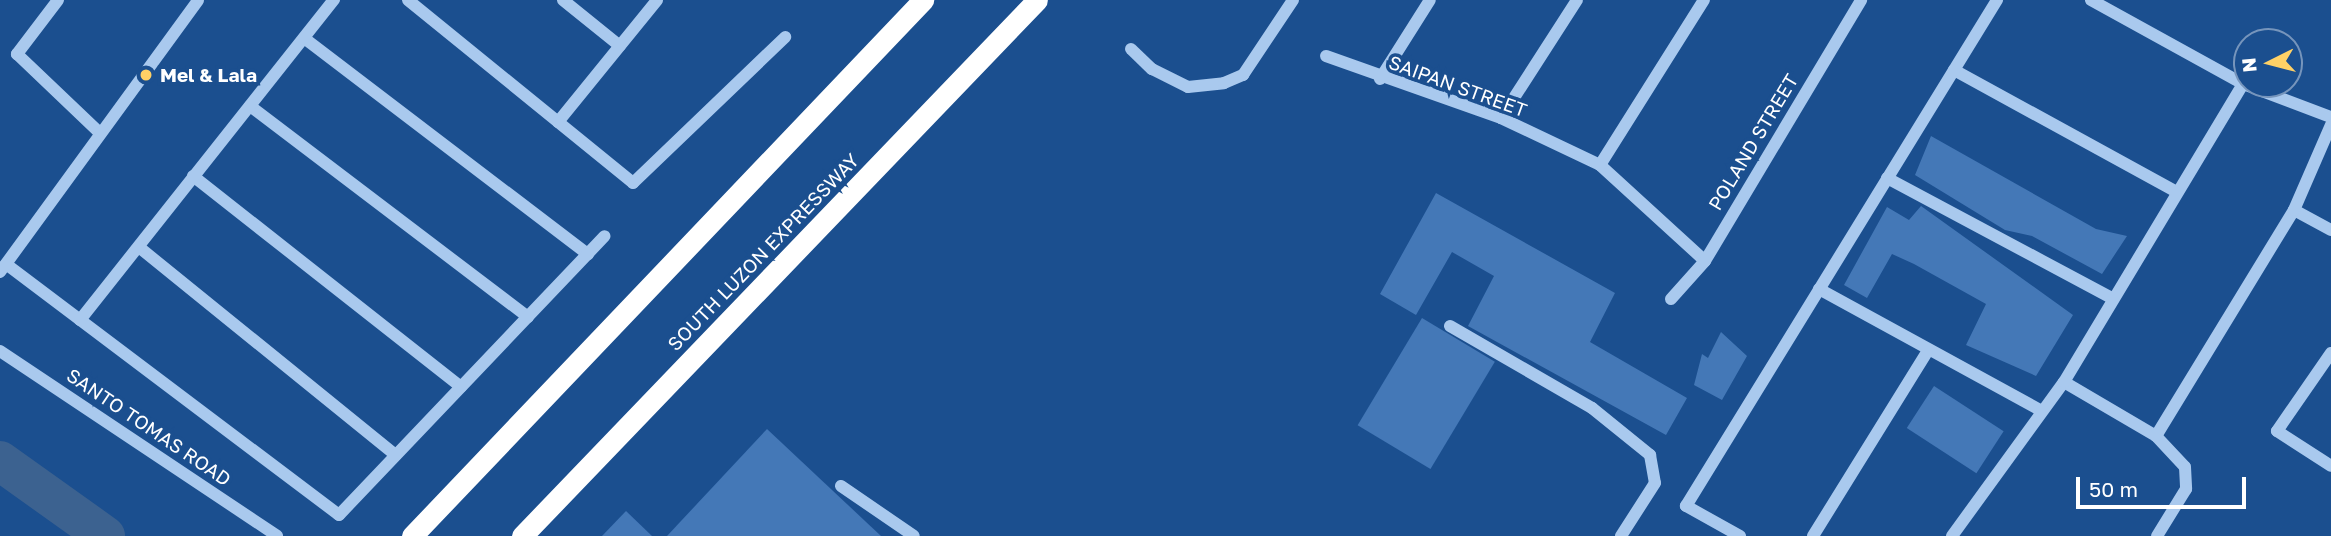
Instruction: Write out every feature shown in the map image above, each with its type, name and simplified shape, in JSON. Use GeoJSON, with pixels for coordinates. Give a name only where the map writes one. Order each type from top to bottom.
{"type":"FeatureCollection","features":[{"type":"Feature","properties":{"kind":"highway"},"geometry":{"type":"LineString","coordinates":[[412,536],[923,0]]}},
{"type":"Feature","properties":{"kind":"highway","name":"SOUTH LUZON EXPRESSWAY"},"geometry":{"type":"LineString","coordinates":[[522,536],[1037,0]]}},
{"type":"Feature","properties":{"kind":"street"},"geometry":{"type":"LineString","coordinates":[[58,0],[17,54],[100,133]]}},
{"type":"Feature","properties":{"kind":"street"},"geometry":{"type":"LineString","coordinates":[[198,0],[3,268],[80,320],[339,515],[606,236]]}},
{"type":"Feature","properties":{"kind":"street"},"geometry":{"type":"LineString","coordinates":[[80,320],[140,248],[193,176],[334,0]]}},
{"type":"Feature","properties":{"kind":"street"},"geometry":{"type":"LineString","coordinates":[[408,0],[634,183],[785,37]]}},
{"type":"Feature","properties":{"kind":"street"},"geometry":{"type":"LineString","coordinates":[[563,0],[620,46]]}},
{"type":"Feature","properties":{"kind":"street"},"geometry":{"type":"LineString","coordinates":[[558,122],[657,0]]}},
{"type":"Feature","properties":{"kind":"street"},"geometry":{"type":"LineString","coordinates":[[1131,49],[1152,69],[1188,86],[1224,83],[1243,75],[1293,0]]}},
{"type":"Feature","properties":{"kind":"street"},"geometry":{"type":"LineString","coordinates":[[1380,79],[1430,0]]}},
{"type":"Feature","properties":{"kind":"street"},"geometry":{"type":"LineString","coordinates":[[1501,118],[1577,0]]}},
{"type":"Feature","properties":{"kind":"street"},"geometry":{"type":"LineString","coordinates":[[1600,165],[1704,0]]}},
{"type":"Feature","properties":{"kind":"street","name":"POLAND STREET"},"geometry":{"type":"LineString","coordinates":[[1671,299],[1705,261],[1861,0]]}},
{"type":"Feature","properties":{"kind":"street"},"geometry":{"type":"LineString","coordinates":[[1740,536],[1686,506],[1997,0]]}},
{"type":"Feature","properties":{"kind":"street"},"geometry":{"type":"LineString","coordinates":[[2091,0],[2233,78]]}},
{"type":"Feature","properties":{"kind":"street"},"geometry":{"type":"LineString","coordinates":[[304,38],[589,254]]}},
{"type":"Feature","properties":{"kind":"street","name":"SAIPAN STREET"},"geometry":{"type":"LineString","coordinates":[[1326,55],[1380,79],[1501,118],[1600,165],[1705,261]]}},
{"type":"Feature","properties":{"kind":"street"},"geometry":{"type":"LineString","coordinates":[[1954,70],[2177,192]]}},
{"type":"Feature","properties":{"kind":"street"},"geometry":{"type":"LineString","coordinates":[[1952,536],[2064,382],[2234,98]]}},
{"type":"Feature","properties":{"kind":"street"},"geometry":{"type":"LineString","coordinates":[[2280,98],[2331,117]]}},
{"type":"Feature","properties":{"kind":"street"},"geometry":{"type":"LineString","coordinates":[[250,106],[528,317]]}},
{"type":"Feature","properties":{"kind":"street"},"geometry":{"type":"LineString","coordinates":[[2156,436],[2294,210],[2331,125]]}},
{"type":"Feature","properties":{"kind":"street"},"geometry":{"type":"LineString","coordinates":[[193,176],[461,387]]}},
{"type":"Feature","properties":{"kind":"street"},"geometry":{"type":"LineString","coordinates":[[1887,178],[2112,298]]}},
{"type":"Feature","properties":{"kind":"street"},"geometry":{"type":"LineString","coordinates":[[2294,210],[2331,230]]}},
{"type":"Feature","properties":{"kind":"street"},"geometry":{"type":"LineString","coordinates":[[140,248],[396,455]]}},
{"type":"Feature","properties":{"kind":"street"},"geometry":{"type":"LineString","coordinates":[[1819,289],[1927,352],[2042,411]]}},
{"type":"Feature","properties":{"kind":"street"},"geometry":{"type":"LineString","coordinates":[[1450,326],[1592,408],[1650,455],[1654,483],[1621,536]]}},
{"type":"Feature","properties":{"kind":"street","name":"SANTO TOMAS ROAD"},"geometry":{"type":"LineString","coordinates":[[0,351],[276,536]]}},
{"type":"Feature","properties":{"kind":"street"},"geometry":{"type":"LineString","coordinates":[[1813,536],[1927,352]]}},
{"type":"Feature","properties":{"kind":"street"},"geometry":{"type":"LineString","coordinates":[[2331,353],[2277,431],[2331,466]]}},
{"type":"Feature","properties":{"kind":"street"},"geometry":{"type":"LineString","coordinates":[[2064,382],[2156,436],[2185,467],[2186,489],[2157,536]]}},
{"type":"Feature","properties":{"kind":"street"},"geometry":{"type":"LineString","coordinates":[[841,485],[914,536]]}},
{"type":"Feature","properties":{"kind":"building"},"geometry":{"type":"Polygon","coordinates":[[[1931,136],[2096,229],[2127,236],[2102,274],[2032,236],[2005,230],[1915,175],[1931,136]]]}},
{"type":"Feature","properties":{"kind":"building"},"geometry":{"type":"Polygon","coordinates":[[[1436,193],[1615,293],[1590,342],[1687,398],[1666,435],[1468,326],[1494,276],[1452,252],[1416,315],[1380,294],[1436,193]]]}},
{"type":"Feature","properties":{"kind":"building"},"geometry":{"type":"Polygon","coordinates":[[[1921,206],[2073,315],[2036,376],[1966,345],[1986,304],[1914,264],[1892,254],[1867,298],[1844,285],[1887,207],[1909,220],[1921,206]]]}},
{"type":"Feature","properties":{"kind":"building"},"geometry":{"type":"Polygon","coordinates":[[[1422,318],[1495,362],[1430,469],[1358,425],[1422,318]]]}},
{"type":"Feature","properties":{"kind":"building"},"geometry":{"type":"Polygon","coordinates":[[[1721,332],[1747,356],[1722,400],[1694,385],[1702,354],[1708,358],[1721,332]]]}},
{"type":"Feature","properties":{"kind":"building"},"geometry":{"type":"Polygon","coordinates":[[[1934,386],[2004,431],[1976,473],[1907,428],[1934,386]]]}},
{"type":"Feature","properties":{"kind":"building"},"geometry":{"type":"Polygon","coordinates":[[[767,429],[881,536],[667,536],[767,429]]]}},
{"type":"Feature","properties":{"kind":"building"},"geometry":{"type":"Polygon","coordinates":[[[626,511],[652,536],[602,536],[626,511]]]}},
{"type":"Feature","properties":{"kind":"waterway"},"geometry":{"type":"LineString","coordinates":[[0,461],[105,536]]}},
{"type":"Feature","properties":{"kind":"place","name":"Mel & Lala"},"geometry":{"type":"Point","coordinates":[146,75]}}]}
